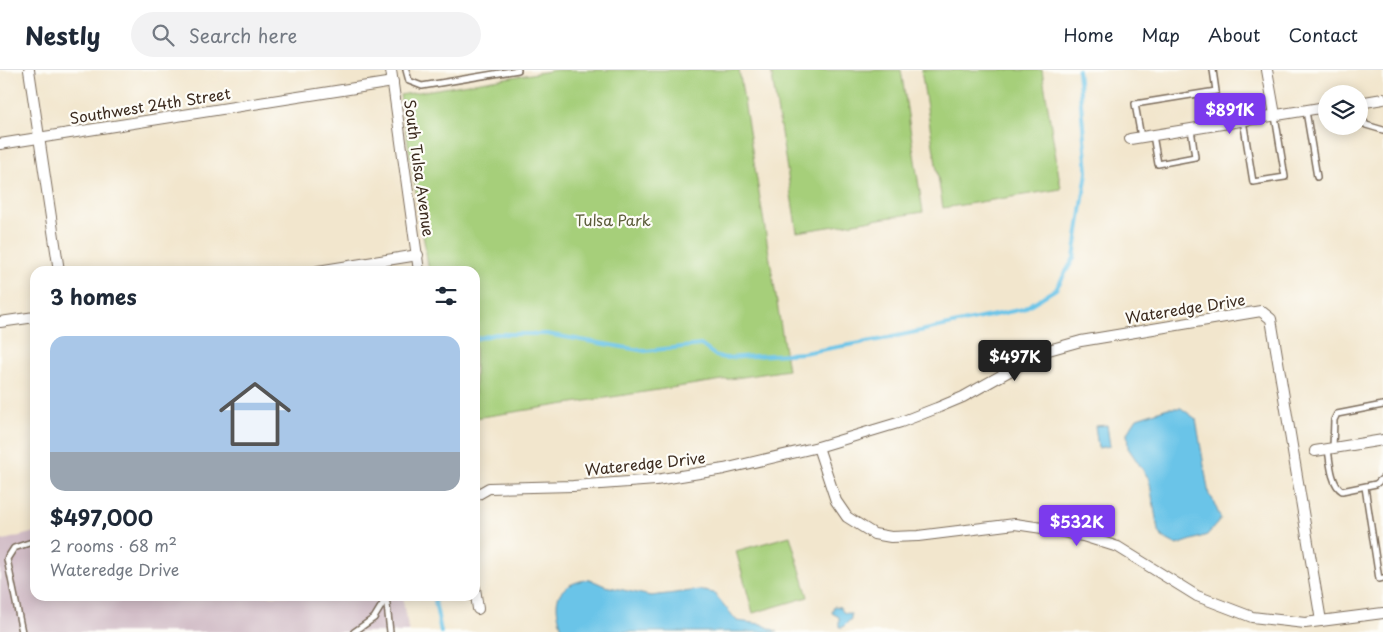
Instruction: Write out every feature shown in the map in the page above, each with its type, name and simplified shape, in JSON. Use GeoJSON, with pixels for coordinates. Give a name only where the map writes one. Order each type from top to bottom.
{"type":"FeatureCollection","features":[{"type":"Feature","properties":{"kind":"street"},"geometry":{"type":"LineString","coordinates":[[29,70],[58,266]]}},
{"type":"Feature","properties":{"kind":"street","name":"South Tulsa Avenue"},"geometry":{"type":"LineString","coordinates":[[391,70],[419,266]]}},
{"type":"Feature","properties":{"kind":"street"},"geometry":{"type":"LineString","coordinates":[[1267,70],[1275,115]]}},
{"type":"Feature","properties":{"kind":"street","name":"Southwest 24th Street"},"geometry":{"type":"LineString","coordinates":[[0,144],[393,82]]}},
{"type":"Feature","properties":{"kind":"street"},"geometry":{"type":"LineString","coordinates":[[1368,101],[1383,99]]}},
{"type":"Feature","properties":{"kind":"street"},"geometry":{"type":"LineString","coordinates":[[1130,138],[1318,108]]}},
{"type":"Feature","properties":{"kind":"street"},"geometry":{"type":"LineString","coordinates":[[349,266],[418,255]]}},
{"type":"Feature","properties":{"kind":"street","name":"Wateredge Drive"},"geometry":{"type":"LineString","coordinates":[[480,493],[489,488],[573,486],[656,480],[724,469],[818,447],[901,422],[946,404],[1045,351],[1081,341],[1261,311],[1271,319],[1321,622]]}},
{"type":"Feature","properties":{"kind":"street"},"geometry":{"type":"LineString","coordinates":[[0,322],[30,318]]}},
{"type":"Feature","properties":{"kind":"street"},"geometry":{"type":"LineString","coordinates":[[1315,451],[1383,442]]}},
{"type":"Feature","properties":{"kind":"street"},"geometry":{"type":"LineString","coordinates":[[818,447],[836,500],[846,517],[874,534],[891,537],[918,536],[1015,524],[1048,529],[1083,536],[1118,547],[1197,596],[1252,617],[1278,621],[1321,622],[1383,613]]}},
{"type":"Feature","properties":{"kind":"street"},"geometry":{"type":"LineString","coordinates":[[477,601],[478,610]]}},
{"type":"Feature","properties":{"kind":"lane"},"geometry":{"type":"LineString","coordinates":[[406,70],[409,81],[422,86],[518,70]]}},
{"type":"Feature","properties":{"kind":"lane"},"geometry":{"type":"LineString","coordinates":[[1141,137],[1135,104],[1216,91],[1213,70]]}},
{"type":"Feature","properties":{"kind":"lane"},"geometry":{"type":"LineString","coordinates":[[1306,110],[1317,177]]}},
{"type":"Feature","properties":{"kind":"lane"},"geometry":{"type":"LineString","coordinates":[[1243,120],[1253,182],[1284,177],[1275,115]]}},
{"type":"Feature","properties":{"kind":"lane"},"geometry":{"type":"LineString","coordinates":[[1368,126],[1383,130]]}},
{"type":"Feature","properties":{"kind":"lane"},"geometry":{"type":"LineString","coordinates":[[1153,135],[1158,164],[1195,158],[1191,129]]}},
{"type":"Feature","properties":{"kind":"lane"},"geometry":{"type":"LineString","coordinates":[[1383,405],[1337,414],[1334,420],[1330,448],[1337,488],[1342,491],[1376,484],[1383,478]]}},
{"type":"Feature","properties":{"kind":"lane"},"geometry":{"type":"LineString","coordinates":[[1365,487],[1379,579],[1383,578]]}},
{"type":"Feature","properties":{"kind":"lane"},"geometry":{"type":"LineString","coordinates":[[22,632],[7,559],[14,548],[30,543]]}},
{"type":"Feature","properties":{"kind":"lane"},"geometry":{"type":"LineString","coordinates":[[354,632],[374,618],[384,601]]}},
{"type":"Feature","properties":{"kind":"lane"},"geometry":{"type":"LineString","coordinates":[[386,601],[390,632]]}},
{"type":"Feature","properties":{"kind":"shaded area"},"geometry":{"type":"Polygon","coordinates":[[[30,533],[30,601],[403,601],[409,632],[0,632],[0,541],[30,533]]]}},
{"type":"Feature","properties":{"kind":"green space","name":"Tulsa Park"},"geometry":{"type":"Polygon","coordinates":[[[556,70],[739,70],[788,370],[480,417],[480,266],[428,266],[400,95],[556,70]]]}},
{"type":"Feature","properties":{"kind":"green space"},"geometry":{"type":"Polygon","coordinates":[[[771,70],[901,70],[923,212],[797,232],[771,70]]]}},
{"type":"Feature","properties":{"kind":"green space"},"geometry":{"type":"Polygon","coordinates":[[[921,70],[1042,70],[1061,189],[943,208],[921,70]]]}},
{"type":"Feature","properties":{"kind":"green space"},"geometry":{"type":"Polygon","coordinates":[[[790,536],[808,597],[753,613],[736,551],[790,536]]]}},
{"type":"Feature","properties":{"kind":"water"},"geometry":{"type":"Polygon","coordinates":[[[1168,408],[1181,408],[1196,419],[1209,495],[1221,519],[1207,535],[1177,545],[1162,537],[1158,530],[1149,479],[1128,448],[1127,433],[1137,418],[1168,408]]]}},
{"type":"Feature","properties":{"kind":"water"},"geometry":{"type":"Polygon","coordinates":[[[1107,425],[1110,446],[1098,448],[1095,426],[1107,425]]]}},
{"type":"Feature","properties":{"kind":"water"},"geometry":{"type":"Polygon","coordinates":[[[589,579],[605,586],[651,596],[699,590],[714,593],[737,621],[761,624],[778,632],[563,632],[557,603],[559,596],[562,590],[569,586],[589,579]]]}},
{"type":"Feature","properties":{"kind":"water"},"geometry":{"type":"Polygon","coordinates":[[[834,606],[840,607],[843,612],[851,614],[851,619],[843,627],[839,627],[839,617],[832,613],[834,606]]]}},
{"type":"Feature","properties":{"kind":"waterway"},"geometry":{"type":"LineString","coordinates":[[480,338],[496,334],[547,334],[645,351],[701,345],[716,356],[725,358],[803,353],[878,340],[1023,309],[1056,289],[1074,258],[1087,172],[1078,70]]}},
{"type":"Feature","properties":{"kind":"waterway"},"geometry":{"type":"LineString","coordinates":[[435,601],[441,632]]}}]}
